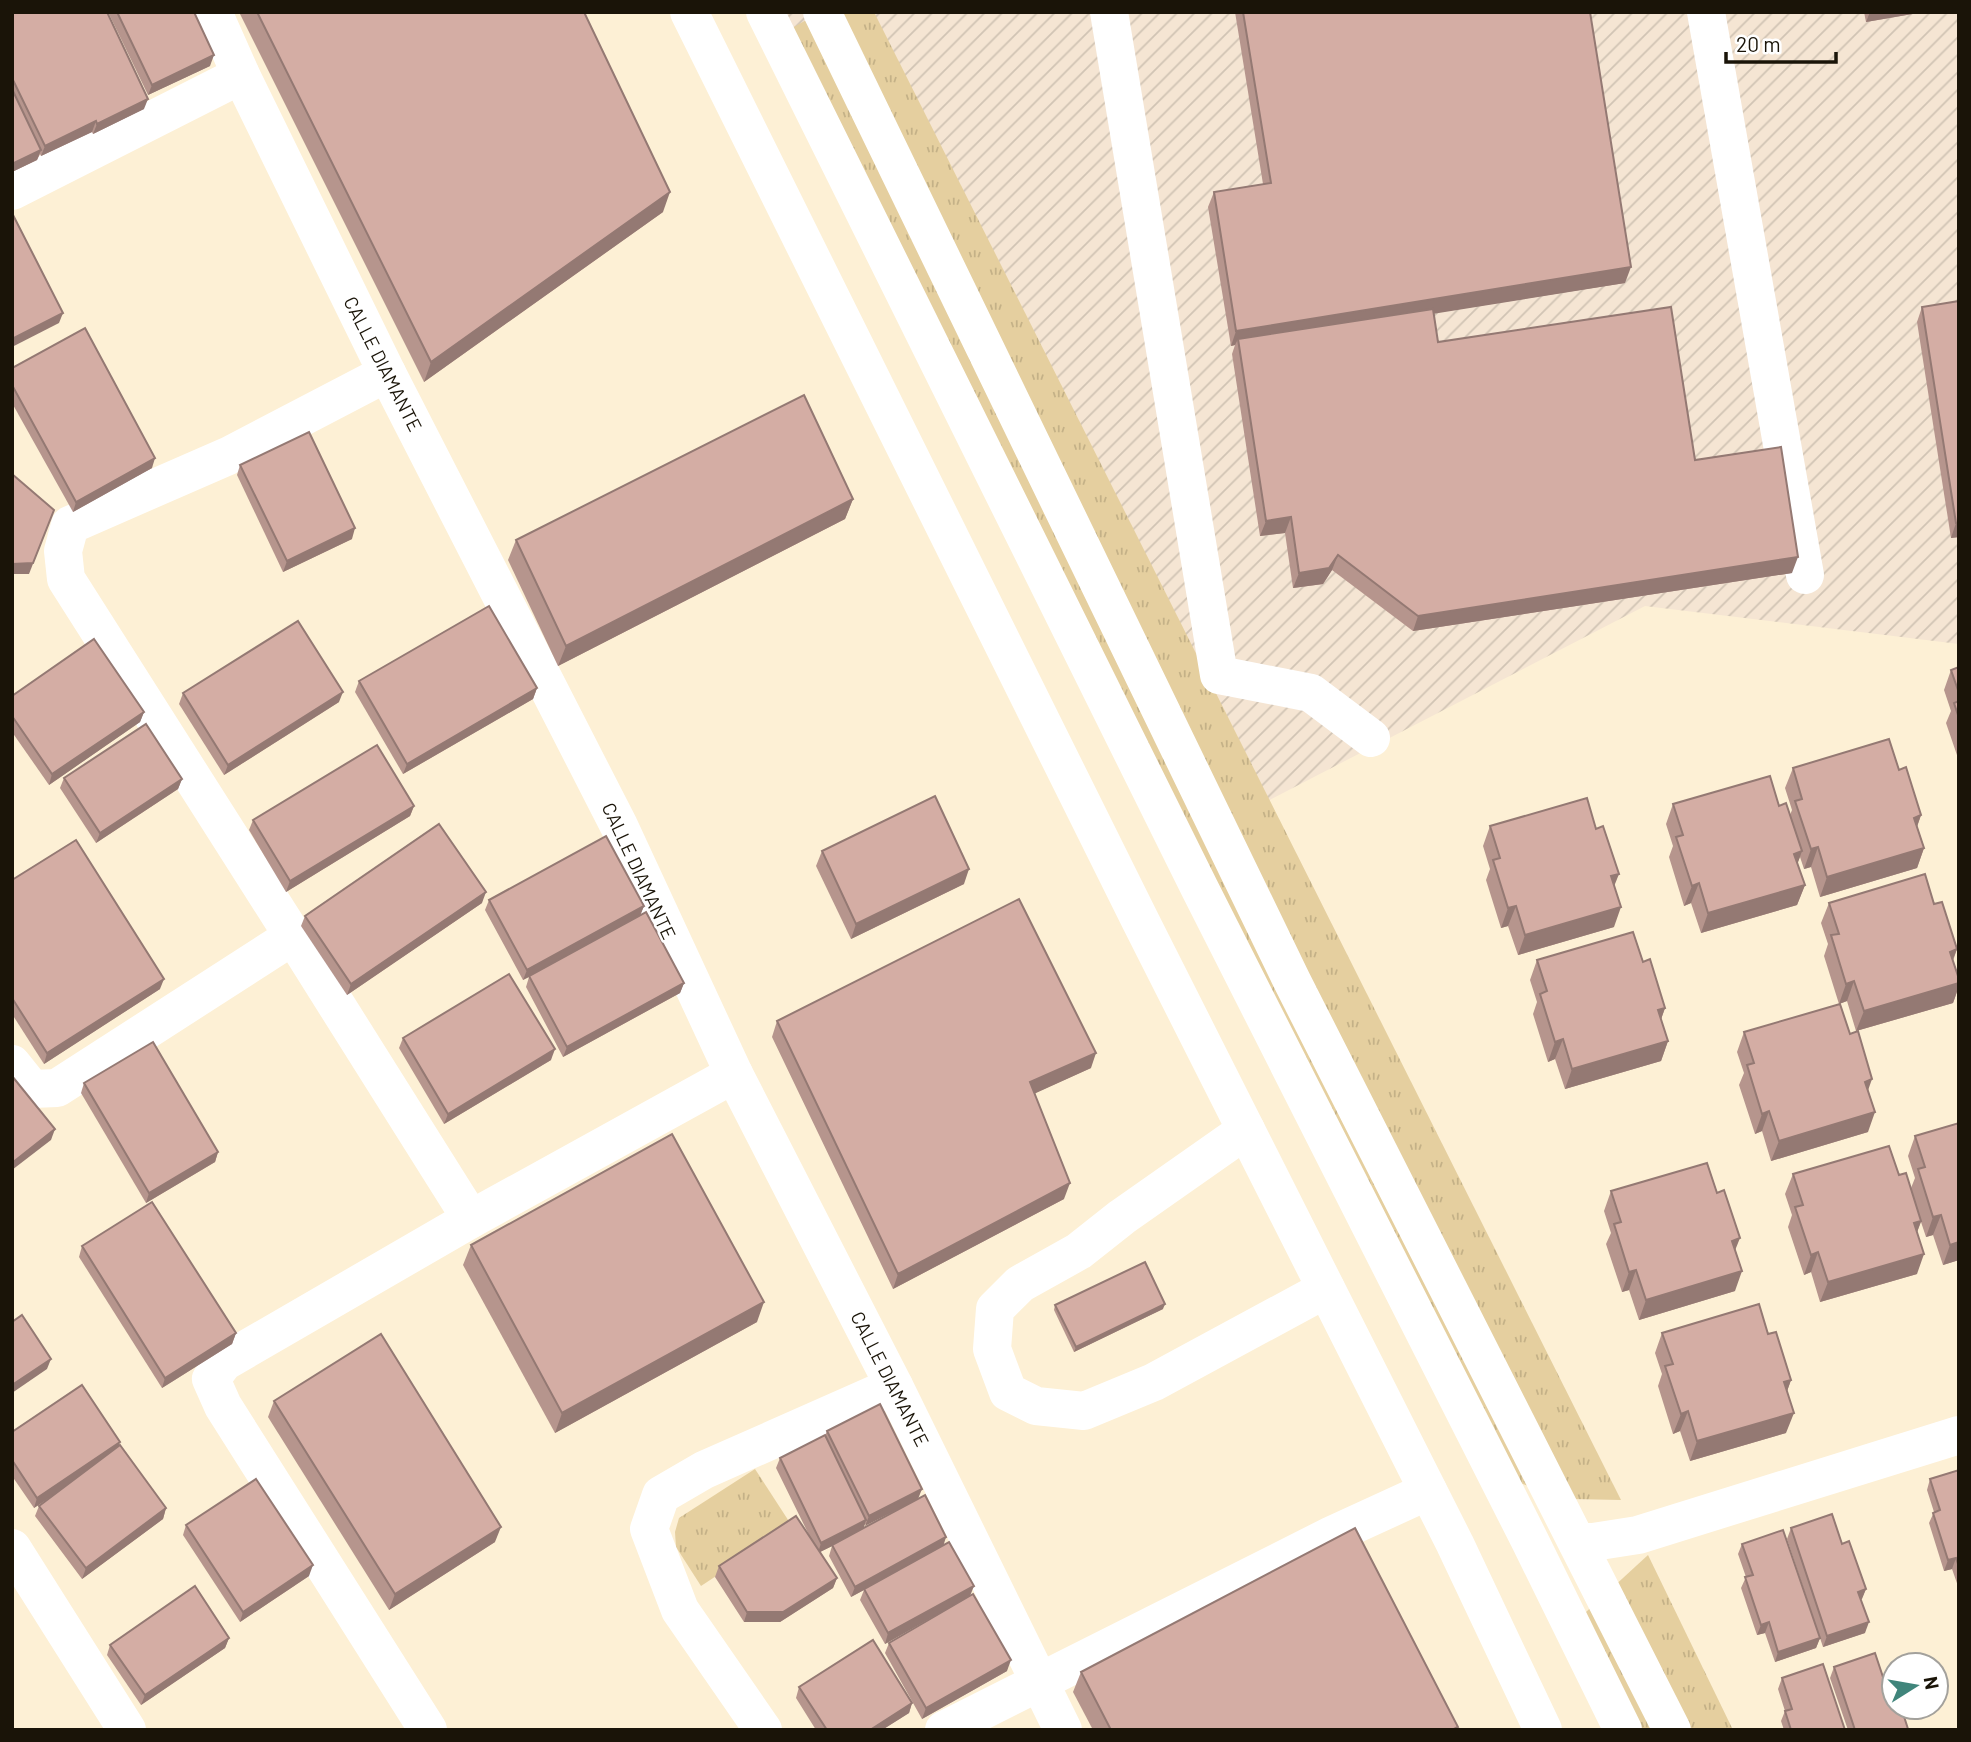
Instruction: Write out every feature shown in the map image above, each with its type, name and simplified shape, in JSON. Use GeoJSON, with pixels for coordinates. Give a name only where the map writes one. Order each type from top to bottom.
{"type":"FeatureCollection","features":[{"type":"Feature","properties":{"kind":"street","name":"CALLE DIAMANTE"},"geometry":{"type":"LineString","coordinates":[[213,12],[387,373],[619,826],[734,1074],[894,1385],[1063,1730]]}},
{"type":"Feature","properties":{"kind":"street"},"geometry":{"type":"LineString","coordinates":[[689,12],[1115,871],[1455,1544],[1543,1730]]}},
{"type":"Feature","properties":{"kind":"street"},"geometry":{"type":"LineString","coordinates":[[765,12],[1182,852],[1623,1730]]}},
{"type":"Feature","properties":{"kind":"street"},"geometry":{"type":"LineString","coordinates":[[822,12],[1292,982],[1672,1730]]}},
{"type":"Feature","properties":{"kind":"street"},"geometry":{"type":"LineString","coordinates":[[1109,12],[1219,675],[1311,693],[1371,738]]}},
{"type":"Feature","properties":{"kind":"street"},"geometry":{"type":"LineString","coordinates":[[1706,12],[1805,575]]}},
{"type":"Feature","properties":{"kind":"street"},"geometry":{"type":"LineString","coordinates":[[12,191],[242,75]]}},
{"type":"Feature","properties":{"kind":"street"},"geometry":{"type":"LineString","coordinates":[[387,373],[228,456],[69,525],[63,551],[66,579],[471,1219]]}},
{"type":"Feature","properties":{"kind":"street"},"geometry":{"type":"LineString","coordinates":[[12,1064],[32,1089],[57,1088],[293,936]]}},
{"type":"Feature","properties":{"kind":"street"},"geometry":{"type":"LineString","coordinates":[[428,1730],[223,1406],[211,1380],[224,1362],[471,1219],[734,1074]]}},
{"type":"Feature","properties":{"kind":"street"},"geometry":{"type":"LineString","coordinates":[[1246,1130],[1122,1217],[1079,1251],[1020,1284],[995,1309],[992,1349],[1008,1392],[1036,1406],[1084,1411],[1154,1381],[1326,1289]]}},
{"type":"Feature","properties":{"kind":"street"},"geometry":{"type":"LineString","coordinates":[[763,1730],[680,1610],[649,1529],[661,1495],[704,1470],[894,1385]]}},
{"type":"Feature","properties":{"kind":"street"},"geometry":{"type":"LineString","coordinates":[[1577,1542],[1638,1535],[1959,1435]]}},
{"type":"Feature","properties":{"kind":"street"},"geometry":{"type":"LineString","coordinates":[[944,1730],[1332,1535],[1428,1490]]}},
{"type":"Feature","properties":{"kind":"street"},"geometry":{"type":"LineString","coordinates":[[12,1548],[127,1730]]}},
{"type":"Feature","properties":{"kind":"shaded area"},"geometry":{"type":"Polygon","coordinates":[[[781,12],[1959,12],[1959,644],[1645,606],[1192,840],[781,12]]]}},
{"type":"Feature","properties":{"kind":"green space"},"geometry":{"type":"Polygon","coordinates":[[[820,12],[874,12],[1621,1500],[1570,1499],[1513,1481],[780,35],[820,12]]]}},
{"type":"Feature","properties":{"kind":"green space"},"geometry":{"type":"Polygon","coordinates":[[[755,1469],[792,1526],[701,1586],[676,1547],[675,1532],[679,1518],[755,1469]]]}},
{"type":"Feature","properties":{"kind":"green space"},"geometry":{"type":"Polygon","coordinates":[[[1648,1555],[1733,1730],[1625,1730],[1574,1623],[1648,1555]]]}},
{"type":"Feature","properties":{"kind":"building"},"geometry":{"type":"Polygon","coordinates":[[[12,12],[107,12],[148,99],[45,146],[12,78],[12,12]]]}},
{"type":"Feature","properties":{"kind":"building"},"geometry":{"type":"Polygon","coordinates":[[[117,12],[194,12],[214,55],[152,85],[117,12]]]}},
{"type":"Feature","properties":{"kind":"building"},"geometry":{"type":"Polygon","coordinates":[[[257,12],[584,12],[670,192],[431,362],[257,12]]]}},
{"type":"Feature","properties":{"kind":"building"},"geometry":{"type":"Polygon","coordinates":[[[1243,12],[1590,12],[1631,267],[1236,331],[1214,192],[1271,183],[1243,12]]]}},
{"type":"Feature","properties":{"kind":"building"},"geometry":{"type":"Polygon","coordinates":[[[12,89],[41,150],[12,164],[12,89]]]}},
{"type":"Feature","properties":{"kind":"building"},"geometry":{"type":"Polygon","coordinates":[[[12,213],[63,313],[12,339],[12,213]]]}},
{"type":"Feature","properties":{"kind":"building"},"geometry":{"type":"Polygon","coordinates":[[[1959,301],[1959,523],[1956,523],[1922,307],[1959,301]]]}},
{"type":"Feature","properties":{"kind":"building"},"geometry":{"type":"Polygon","coordinates":[[[1671,307],[1695,460],[1781,447],[1798,557],[1418,616],[1338,555],[1329,568],[1299,573],[1291,517],[1266,521],[1238,339],[1433,309],[1438,342],[1671,307]]]}},
{"type":"Feature","properties":{"kind":"building"},"geometry":{"type":"Polygon","coordinates":[[[85,328],[155,458],[76,502],[12,385],[12,368],[85,328]]]}},
{"type":"Feature","properties":{"kind":"building"},"geometry":{"type":"Polygon","coordinates":[[[804,395],[853,499],[566,646],[516,540],[804,395]]]}},
{"type":"Feature","properties":{"kind":"building"},"geometry":{"type":"Polygon","coordinates":[[[309,432],[355,528],[287,561],[240,465],[309,432]]]}},
{"type":"Feature","properties":{"kind":"building"},"geometry":{"type":"Polygon","coordinates":[[[12,474],[54,510],[33,563],[12,564],[12,474]]]}},
{"type":"Feature","properties":{"kind":"building"},"geometry":{"type":"Polygon","coordinates":[[[489,606],[537,688],[407,764],[359,681],[489,606]]]}},
{"type":"Feature","properties":{"kind":"building"},"geometry":{"type":"Polygon","coordinates":[[[298,621],[343,692],[228,765],[183,693],[298,621]]]}},
{"type":"Feature","properties":{"kind":"building"},"geometry":{"type":"Polygon","coordinates":[[[94,639],[144,712],[52,774],[12,716],[12,696],[94,639]]]}},
{"type":"Feature","properties":{"kind":"building"},"geometry":{"type":"Polygon","coordinates":[[[1959,667],[1959,693],[1951,670],[1959,667]]]}},
{"type":"Feature","properties":{"kind":"building"},"geometry":{"type":"Polygon","coordinates":[[[1959,701],[1959,718],[1954,703],[1959,701]]]}},
{"type":"Feature","properties":{"kind":"building"},"geometry":{"type":"Polygon","coordinates":[[[146,724],[182,779],[100,833],[64,778],[146,724]]]}},
{"type":"Feature","properties":{"kind":"building"},"geometry":{"type":"Polygon","coordinates":[[[1889,739],[1899,770],[1906,767],[1921,815],[1914,818],[1924,848],[1827,877],[1818,847],[1811,849],[1795,801],[1802,799],[1793,768],[1889,739]]]}},
{"type":"Feature","properties":{"kind":"building"},"geometry":{"type":"Polygon","coordinates":[[[377,745],[414,806],[290,881],[253,820],[377,745]]]}},
{"type":"Feature","properties":{"kind":"building"},"geometry":{"type":"Polygon","coordinates":[[[1770,776],[1779,806],[1786,803],[1802,851],[1794,854],[1805,885],[1708,913],[1699,883],[1692,886],[1676,837],[1683,835],[1673,804],[1770,776]]]}},
{"type":"Feature","properties":{"kind":"building"},"geometry":{"type":"Polygon","coordinates":[[[935,796],[969,869],[856,924],[822,851],[935,796]]]}},
{"type":"Feature","properties":{"kind":"building"},"geometry":{"type":"Polygon","coordinates":[[[1587,798],[1596,829],[1603,826],[1619,874],[1611,876],[1621,907],[1525,935],[1516,906],[1508,908],[1493,860],[1500,858],[1490,826],[1587,798]]]}},
{"type":"Feature","properties":{"kind":"building"},"geometry":{"type":"Polygon","coordinates":[[[439,824],[486,892],[351,984],[305,916],[439,824]]]}},
{"type":"Feature","properties":{"kind":"building"},"geometry":{"type":"Polygon","coordinates":[[[606,836],[644,906],[527,970],[489,900],[606,836]]]}},
{"type":"Feature","properties":{"kind":"building"},"geometry":{"type":"Polygon","coordinates":[[[76,840],[164,979],[47,1053],[12,998],[12,880],[76,840]]]}},
{"type":"Feature","properties":{"kind":"building"},"geometry":{"type":"Polygon","coordinates":[[[1925,874],[1934,904],[1942,902],[1957,949],[1950,952],[1959,983],[1864,1011],[1854,981],[1846,984],[1831,935],[1839,934],[1829,903],[1925,874]]]}},
{"type":"Feature","properties":{"kind":"building"},"geometry":{"type":"Polygon","coordinates":[[[1019,899],[1096,1053],[1030,1082],[1070,1183],[898,1274],[777,1021],[1019,899]]]}},
{"type":"Feature","properties":{"kind":"building"},"geometry":{"type":"Polygon","coordinates":[[[646,912],[684,983],[567,1047],[529,976],[646,912]]]}},
{"type":"Feature","properties":{"kind":"building"},"geometry":{"type":"Polygon","coordinates":[[[1633,932],[1643,962],[1650,959],[1665,1008],[1658,1010],[1668,1041],[1572,1069],[1563,1039],[1555,1042],[1540,994],[1547,991],[1537,960],[1633,932]]]}},
{"type":"Feature","properties":{"kind":"building"},"geometry":{"type":"Polygon","coordinates":[[[509,974],[555,1049],[448,1114],[403,1038],[509,974]]]}},
{"type":"Feature","properties":{"kind":"building"},"geometry":{"type":"Polygon","coordinates":[[[1840,1004],[1850,1034],[1858,1031],[1872,1079],[1865,1082],[1875,1112],[1779,1141],[1769,1111],[1762,1114],[1747,1065],[1754,1063],[1744,1032],[1840,1004]]]}},
{"type":"Feature","properties":{"kind":"building"},"geometry":{"type":"Polygon","coordinates":[[[153,1042],[218,1152],[149,1193],[84,1083],[153,1042]]]}},
{"type":"Feature","properties":{"kind":"building"},"geometry":{"type":"Polygon","coordinates":[[[12,1076],[55,1129],[12,1163],[12,1076]]]}},
{"type":"Feature","properties":{"kind":"building"},"geometry":{"type":"Polygon","coordinates":[[[1959,1123],[1959,1242],[1950,1245],[1941,1215],[1933,1217],[1918,1169],[1925,1167],[1915,1136],[1959,1123]]]}},
{"type":"Feature","properties":{"kind":"building"},"geometry":{"type":"Polygon","coordinates":[[[672,1134],[764,1302],[562,1413],[471,1245],[672,1134]]]}},
{"type":"Feature","properties":{"kind":"building"},"geometry":{"type":"Polygon","coordinates":[[[1889,1146],[1899,1175],[1906,1173],[1921,1221],[1914,1223],[1924,1254],[1828,1282],[1818,1252],[1811,1255],[1795,1207],[1803,1205],[1793,1174],[1889,1146]]]}},
{"type":"Feature","properties":{"kind":"building"},"geometry":{"type":"Polygon","coordinates":[[[1707,1163],[1717,1193],[1724,1190],[1740,1238],[1732,1241],[1742,1271],[1646,1300],[1636,1270],[1629,1272],[1614,1224],[1621,1222],[1611,1191],[1707,1163]]]}},
{"type":"Feature","properties":{"kind":"building"},"geometry":{"type":"Polygon","coordinates":[[[152,1202],[236,1333],[165,1378],[82,1246],[152,1202]]]}},
{"type":"Feature","properties":{"kind":"building"},"geometry":{"type":"Polygon","coordinates":[[[1145,1262],[1165,1304],[1076,1347],[1055,1305],[1145,1262]]]}},
{"type":"Feature","properties":{"kind":"building"},"geometry":{"type":"Polygon","coordinates":[[[1759,1304],[1768,1334],[1776,1332],[1791,1380],[1784,1382],[1794,1413],[1697,1441],[1688,1411],[1681,1414],[1665,1366],[1673,1364],[1662,1333],[1759,1304]]]}},
{"type":"Feature","properties":{"kind":"building"},"geometry":{"type":"Polygon","coordinates":[[[22,1315],[51,1359],[12,1385],[12,1322],[22,1315]]]}},
{"type":"Feature","properties":{"kind":"building"},"geometry":{"type":"Polygon","coordinates":[[[381,1334],[501,1527],[395,1594],[274,1401],[381,1334]]]}},
{"type":"Feature","properties":{"kind":"building"},"geometry":{"type":"Polygon","coordinates":[[[82,1385],[120,1442],[37,1498],[12,1460],[12,1432],[82,1385]]]}},
{"type":"Feature","properties":{"kind":"building"},"geometry":{"type":"Polygon","coordinates":[[[880,1404],[922,1489],[869,1516],[827,1431],[880,1404]]]}},
{"type":"Feature","properties":{"kind":"building"},"geometry":{"type":"Polygon","coordinates":[[[825,1435],[866,1520],[821,1543],[780,1458],[825,1435]]]}},
{"type":"Feature","properties":{"kind":"building"},"geometry":{"type":"Polygon","coordinates":[[[120,1445],[166,1508],[86,1568],[39,1506],[120,1445]]]}},
{"type":"Feature","properties":{"kind":"building"},"geometry":{"type":"Polygon","coordinates":[[[1959,1470],[1959,1567],[1956,1558],[1948,1560],[1933,1513],[1940,1510],[1930,1479],[1959,1470]]]}},
{"type":"Feature","properties":{"kind":"building"},"geometry":{"type":"Polygon","coordinates":[[[256,1479],[313,1565],[243,1612],[186,1525],[256,1479]]]}},
{"type":"Feature","properties":{"kind":"building"},"geometry":{"type":"Polygon","coordinates":[[[925,1495],[946,1537],[855,1587],[832,1545],[925,1495]]]}},
{"type":"Feature","properties":{"kind":"building"},"geometry":{"type":"Polygon","coordinates":[[[1832,1514],[1842,1544],[1849,1541],[1866,1589],[1858,1592],[1869,1622],[1827,1636],[1791,1528],[1832,1514]]]}},
{"type":"Feature","properties":{"kind":"building"},"geometry":{"type":"Polygon","coordinates":[[[796,1516],[837,1578],[783,1612],[747,1612],[719,1566],[796,1516]]]}},
{"type":"Feature","properties":{"kind":"building"},"geometry":{"type":"Polygon","coordinates":[[[1355,1528],[1458,1727],[1452,1730],[1111,1730],[1081,1672],[1355,1528]]]}},
{"type":"Feature","properties":{"kind":"building"},"geometry":{"type":"Polygon","coordinates":[[[1783,1530],[1820,1638],[1778,1652],[1769,1622],[1761,1625],[1745,1577],[1753,1575],[1742,1544],[1783,1530]]]}},
{"type":"Feature","properties":{"kind":"building"},"geometry":{"type":"Polygon","coordinates":[[[949,1542],[974,1586],[888,1633],[864,1589],[949,1542]]]}},
{"type":"Feature","properties":{"kind":"building"},"geometry":{"type":"Polygon","coordinates":[[[195,1586],[229,1638],[145,1695],[110,1645],[195,1586]]]}},
{"type":"Feature","properties":{"kind":"building"},"geometry":{"type":"Polygon","coordinates":[[[973,1594],[1011,1660],[926,1708],[889,1643],[973,1594]]]}},
{"type":"Feature","properties":{"kind":"building"},"geometry":{"type":"Polygon","coordinates":[[[873,1640],[912,1703],[870,1730],[827,1730],[799,1687],[873,1640]]]}},
{"type":"Feature","properties":{"kind":"building"},"geometry":{"type":"Polygon","coordinates":[[[1875,1653],[1880,1668],[1880,1721],[1905,1721],[1908,1729],[1855,1730],[1834,1667],[1875,1653]]]}},
{"type":"Feature","properties":{"kind":"building"},"geometry":{"type":"Polygon","coordinates":[[[1823,1664],[1845,1730],[1791,1730],[1785,1711],[1792,1709],[1782,1678],[1823,1664]]]}}]}
